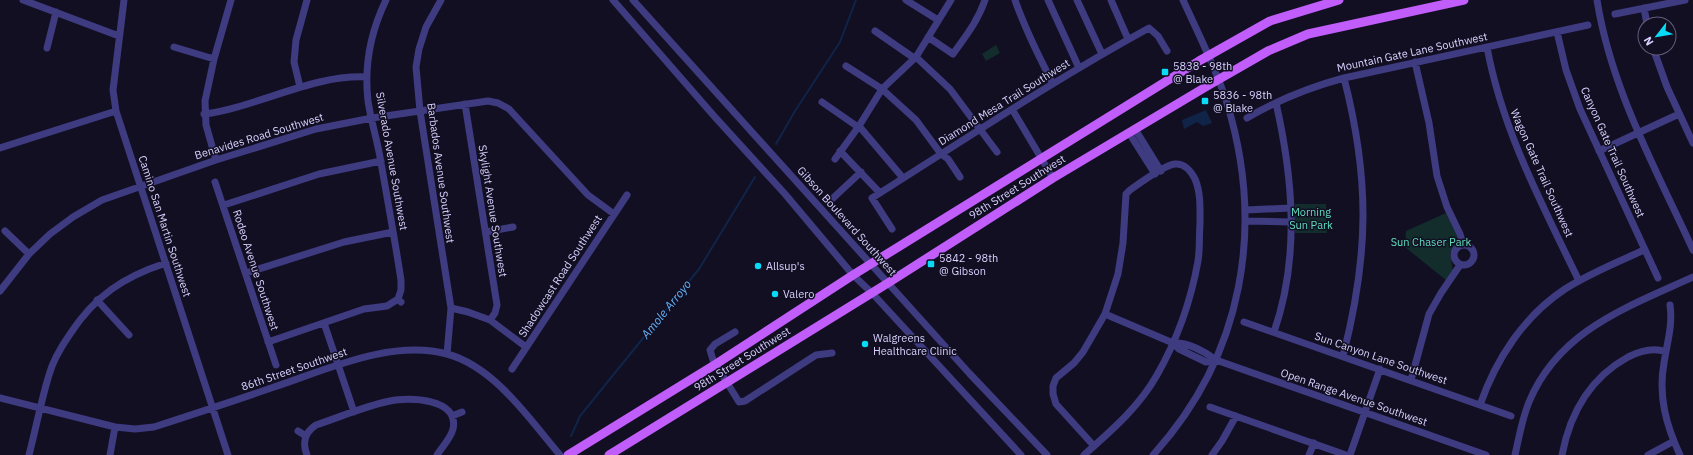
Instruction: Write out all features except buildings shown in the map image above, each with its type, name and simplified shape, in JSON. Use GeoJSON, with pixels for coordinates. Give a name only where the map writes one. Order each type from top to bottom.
{"type":"FeatureCollection","features":[{"type":"Feature","properties":{"kind":"main road","name":"98th Street Southwest"},"geometry":{"type":"LineString","coordinates":[[568,455],[716,364],[853,275],[1209,56],[1270,21],[1339,0]]}},
{"type":"Feature","properties":{"kind":"main road","name":"98th Street Southwest"},"geometry":{"type":"LineString","coordinates":[[609,455],[872,293],[1053,178],[1218,79],[1268,51],[1308,34],[1464,0]]}},
{"type":"Feature","properties":{"kind":"street"},"geometry":{"type":"LineString","coordinates":[[23,0],[119,36]]}},
{"type":"Feature","properties":{"kind":"street","name":"Camino San Martin Southwest"},"geometry":{"type":"LineString","coordinates":[[124,0],[113,90],[116,111],[228,455]]}},
{"type":"Feature","properties":{"kind":"street"},"geometry":{"type":"LineString","coordinates":[[216,160],[206,125],[204,102],[214,59],[231,0]]}},
{"type":"Feature","properties":{"kind":"street"},"geometry":{"type":"LineString","coordinates":[[300,88],[294,62],[296,40],[307,0]]}},
{"type":"Feature","properties":{"kind":"street","name":"Silverado Avenue Southwest"},"geometry":{"type":"LineString","coordinates":[[324,323],[364,309],[387,306],[400,301],[401,280],[381,162],[368,101],[367,77],[371,41],[381,10],[386,0]]}},
{"type":"Feature","properties":{"kind":"street","name":"Barbados Avenue Southwest"},"geometry":{"type":"LineString","coordinates":[[441,0],[426,27],[419,49],[416,67],[420,111],[451,308],[447,354]]}},
{"type":"Feature","properties":{"kind":"street"},"geometry":{"type":"LineString","coordinates":[[613,0],[714,116],[783,192],[853,275],[872,293],[1021,455]]}},
{"type":"Feature","properties":{"kind":"street","name":"Gibson Boulevard Southwest"},"geometry":{"type":"LineString","coordinates":[[633,0],[969,373],[1047,455]]}},
{"type":"Feature","properties":{"kind":"street"},"geometry":{"type":"LineString","coordinates":[[906,0],[938,20]]}},
{"type":"Feature","properties":{"kind":"street"},"geometry":{"type":"LineString","coordinates":[[835,158],[859,127],[882,89],[915,57],[951,0]]}},
{"type":"Feature","properties":{"kind":"street"},"geometry":{"type":"LineString","coordinates":[[928,37],[953,54],[972,27],[985,0]]}},
{"type":"Feature","properties":{"kind":"street"},"geometry":{"type":"LineString","coordinates":[[1015,0],[1021,17],[1053,84]]}},
{"type":"Feature","properties":{"kind":"street"},"geometry":{"type":"LineString","coordinates":[[1048,0],[1079,68]]}},
{"type":"Feature","properties":{"kind":"street"},"geometry":{"type":"LineString","coordinates":[[1077,0],[1102,54]]}},
{"type":"Feature","properties":{"kind":"street"},"geometry":{"type":"LineString","coordinates":[[1111,0],[1128,39]]}},
{"type":"Feature","properties":{"kind":"street"},"geometry":{"type":"LineString","coordinates":[[1152,455],[1187,411],[1201,389],[1216,360],[1236,301],[1242,268],[1246,222],[1244,180],[1226,101],[1209,56],[1183,0]]}},
{"type":"Feature","properties":{"kind":"street"},"geometry":{"type":"LineString","coordinates":[[1597,0],[1609,58],[1618,83],[1639,133],[1693,250]]}},
{"type":"Feature","properties":{"kind":"street"},"geometry":{"type":"LineString","coordinates":[[1615,14],[1685,0]]}},
{"type":"Feature","properties":{"kind":"street"},"geometry":{"type":"LineString","coordinates":[[1644,8],[1646,16]]}},
{"type":"Feature","properties":{"kind":"street"},"geometry":{"type":"LineString","coordinates":[[47,48],[56,12]]}},
{"type":"Feature","properties":{"kind":"street","name":"Mountain Gate Lane Southwest"},"geometry":{"type":"LineString","coordinates":[[1247,118],[1276,103],[1313,87],[1344,78],[1588,25]]}},
{"type":"Feature","properties":{"kind":"street","name":"Diamond Mesa Trail Southwest"},"geometry":{"type":"LineString","coordinates":[[892,229],[872,198],[1012,109],[1102,54],[1149,28],[1158,36],[1167,51]]}},
{"type":"Feature","properties":{"kind":"street"},"geometry":{"type":"LineString","coordinates":[[875,31],[915,57],[950,89],[979,130],[997,152]]}},
{"type":"Feature","properties":{"kind":"street","name":"Canyon Gate Trail Southwest"},"geometry":{"type":"LineString","coordinates":[[1557,32],[1572,89],[1658,278]]}},
{"type":"Feature","properties":{"kind":"street"},"geometry":{"type":"LineString","coordinates":[[174,47],[214,59]]}},
{"type":"Feature","properties":{"kind":"street","name":"Wagon Gate Trail Southwest"},"geometry":{"type":"LineString","coordinates":[[1487,47],[1495,85],[1508,125],[1579,281]]}},
{"type":"Feature","properties":{"kind":"street"},"geometry":{"type":"LineString","coordinates":[[1655,56],[1658,66],[1693,143]]}},
{"type":"Feature","properties":{"kind":"street"},"geometry":{"type":"LineString","coordinates":[[1415,62],[1429,123],[1437,176],[1447,207],[1460,234],[1463,246]]}},
{"type":"Feature","properties":{"kind":"street"},"geometry":{"type":"LineString","coordinates":[[846,66],[882,89],[916,120],[941,154],[948,159],[960,177]]}},
{"type":"Feature","properties":{"kind":"street"},"geometry":{"type":"LineString","coordinates":[[204,114],[220,112],[300,88],[348,77],[367,77]]}},
{"type":"Feature","properties":{"kind":"street"},"geometry":{"type":"LineString","coordinates":[[1343,356],[1357,298],[1364,226],[1363,184],[1359,150],[1344,78]]}},
{"type":"Feature","properties":{"kind":"street","name":"Benavides Road Southwest"},"geometry":{"type":"LineString","coordinates":[[0,291],[29,254],[50,234],[73,217],[102,200],[216,160],[316,128],[488,101],[498,103],[509,108],[588,195],[614,214]]}},
{"type":"Feature","properties":{"kind":"street"},"geometry":{"type":"LineString","coordinates":[[822,102],[859,127],[903,178]]}},
{"type":"Feature","properties":{"kind":"street"},"geometry":{"type":"LineString","coordinates":[[1274,332],[1286,283],[1291,222],[1285,145],[1276,103]]}},
{"type":"Feature","properties":{"kind":"street","name":"Skylight Avenue Southwest"},"geometry":{"type":"LineString","coordinates":[[465,104],[497,305],[496,313],[490,320]]}},
{"type":"Feature","properties":{"kind":"street"},"geometry":{"type":"LineString","coordinates":[[1012,109],[1053,178]]}},
{"type":"Feature","properties":{"kind":"street"},"geometry":{"type":"LineString","coordinates":[[0,148],[116,111]]}},
{"type":"Feature","properties":{"kind":"street"},"geometry":{"type":"LineString","coordinates":[[1599,151],[1679,114]]}},
{"type":"Feature","properties":{"kind":"street"},"geometry":{"type":"LineString","coordinates":[[1132,131],[1158,172]]}},
{"type":"Feature","properties":{"kind":"street"},"geometry":{"type":"LineString","coordinates":[[840,151],[880,193]]}},
{"type":"Feature","properties":{"kind":"street"},"geometry":{"type":"LineString","coordinates":[[224,205],[319,174],[381,162]]}},
{"type":"Feature","properties":{"kind":"street"},"geometry":{"type":"LineString","coordinates":[[1084,455],[1122,421],[1148,391],[1173,343],[1187,303],[1198,260],[1200,204],[1197,184],[1192,174],[1184,166],[1174,164],[1158,172],[1126,194],[1123,243],[1118,274],[1105,314],[1083,352],[1056,378],[1053,390],[1056,404],[1094,446]]}},
{"type":"Feature","properties":{"kind":"street"},"geometry":{"type":"LineString","coordinates":[[831,200],[861,172]]}},
{"type":"Feature","properties":{"kind":"street","name":"Rodeo Avenue Southwest"},"geometry":{"type":"LineString","coordinates":[[215,182],[224,205],[276,365]]}},
{"type":"Feature","properties":{"kind":"street","name":"Shadowcast Road Southwest"},"geometry":{"type":"LineString","coordinates":[[512,369],[627,195]]}},
{"type":"Feature","properties":{"kind":"street"},"geometry":{"type":"LineString","coordinates":[[1269,208],[1270,222]]}},
{"type":"Feature","properties":{"kind":"street"},"geometry":{"type":"LineString","coordinates":[[1246,210],[1291,208]]}},
{"type":"Feature","properties":{"kind":"street"},"geometry":{"type":"LineString","coordinates":[[1246,222],[1291,222]]}},
{"type":"Feature","properties":{"kind":"street"},"geometry":{"type":"LineString","coordinates":[[486,232],[514,227]]}},
{"type":"Feature","properties":{"kind":"street"},"geometry":{"type":"LineString","coordinates":[[5,231],[29,254]]}},
{"type":"Feature","properties":{"kind":"street"},"geometry":{"type":"LineString","coordinates":[[246,273],[344,242],[393,232]]}},
{"type":"Feature","properties":{"kind":"street"},"geometry":{"type":"LineString","coordinates":[[1463,246],[1471,249],[1473,258],[1470,264],[1460,265],[1455,261],[1454,254],[1458,247],[1463,246]]}},
{"type":"Feature","properties":{"kind":"street"},"geometry":{"type":"LineString","coordinates":[[1480,405],[1494,372],[1507,348],[1522,328],[1554,298],[1579,281],[1644,250]]}},
{"type":"Feature","properties":{"kind":"street"},"geometry":{"type":"LineString","coordinates":[[29,455],[49,374],[60,349],[83,315],[97,300],[119,284],[140,272],[166,263]]}},
{"type":"Feature","properties":{"kind":"street"},"geometry":{"type":"LineString","coordinates":[[1412,380],[1430,314],[1441,293],[1460,265]]}},
{"type":"Feature","properties":{"kind":"street"},"geometry":{"type":"LineString","coordinates":[[1515,455],[1523,421],[1530,402],[1549,367],[1561,354],[1585,331],[1600,321],[1693,277]]}},
{"type":"Feature","properties":{"kind":"street"},"geometry":{"type":"LineString","coordinates":[[97,300],[130,335]]}},
{"type":"Feature","properties":{"kind":"street"},"geometry":{"type":"LineString","coordinates":[[1670,305],[1671,326],[1662,377],[1663,402],[1667,425],[1680,455]]}},
{"type":"Feature","properties":{"kind":"street"},"geometry":{"type":"LineString","coordinates":[[451,308],[490,320],[526,347]]}},
{"type":"Feature","properties":{"kind":"street","name":"Open Range Avenue Southwest"},"geometry":{"type":"LineString","coordinates":[[1105,314],[1173,343],[1180,343],[1196,353],[1208,354],[1216,360],[1486,455]]}},
{"type":"Feature","properties":{"kind":"street","name":"Sun Canyon Lane Southwest"},"geometry":{"type":"LineString","coordinates":[[1244,322],[1511,416]]}},
{"type":"Feature","properties":{"kind":"street"},"geometry":{"type":"LineString","coordinates":[[268,342],[324,323],[354,412]]}},
{"type":"Feature","properties":{"kind":"street"},"geometry":{"type":"LineString","coordinates":[[735,332],[712,347],[711,354],[737,401],[745,401],[816,355],[832,353]]}},
{"type":"Feature","properties":{"kind":"street"},"geometry":{"type":"LineString","coordinates":[[1562,455],[1567,434],[1577,409],[1592,386],[1602,375],[1616,364],[1634,354],[1659,349],[1666,352]]}},
{"type":"Feature","properties":{"kind":"street","name":"86th Street Southwest"},"geometry":{"type":"LineString","coordinates":[[0,398],[115,427],[135,429],[154,427],[360,358],[397,350],[429,351],[447,354],[465,362],[497,382],[560,455]]}},
{"type":"Feature","properties":{"kind":"street"},"geometry":{"type":"LineString","coordinates":[[1350,455],[1380,369]]}},
{"type":"Feature","properties":{"kind":"street"},"geometry":{"type":"LineString","coordinates":[[307,455],[304,444],[306,436],[309,430],[316,425],[389,401],[409,400],[439,404],[447,409],[452,416],[452,431],[437,455]]}},
{"type":"Feature","properties":{"kind":"street"},"geometry":{"type":"LineString","coordinates":[[1210,407],[1346,455]]}},
{"type":"Feature","properties":{"kind":"street"},"geometry":{"type":"LineString","coordinates":[[452,416],[462,412]]}},
{"type":"Feature","properties":{"kind":"street"},"geometry":{"type":"LineString","coordinates":[[1212,455],[1236,416]]}},
{"type":"Feature","properties":{"kind":"street"},"geometry":{"type":"LineString","coordinates":[[110,455],[115,427]]}},
{"type":"Feature","properties":{"kind":"street"},"geometry":{"type":"LineString","coordinates":[[298,431],[306,436]]}},
{"type":"Feature","properties":{"kind":"street"},"geometry":{"type":"LineString","coordinates":[[1648,455],[1658,448],[1674,441]]}},
{"type":"Feature","properties":{"kind":"street"},"geometry":{"type":"LineString","coordinates":[[1309,455],[1314,443]]}},
{"type":"Feature","properties":{"kind":"green space"},"geometry":{"type":"Polygon","coordinates":[[[996,45],[1000,53],[986,61],[982,54],[996,45]]]}},
{"type":"Feature","properties":{"kind":"green space","name":"Morning Sun Park"},"geometry":{"type":"Polygon","coordinates":[[[1295,204],[1326,204],[1327,233],[1295,233],[1295,204]]]}},
{"type":"Feature","properties":{"kind":"green space","name":"Sun Chaser Park"},"geometry":{"type":"Polygon","coordinates":[[[1446,213],[1457,235],[1455,244],[1450,254],[1453,271],[1447,281],[1405,247],[1406,231],[1446,213]]]}},
{"type":"Feature","properties":{"kind":"water"},"geometry":{"type":"Polygon","coordinates":[[[1206,110],[1212,123],[1203,126],[1197,122],[1184,129],[1182,120],[1206,110]]]}},
{"type":"Feature","properties":{"kind":"waterway","name":"Amole Arroyo"},"geometry":{"type":"LineString","coordinates":[[776,144],[795,111],[840,42],[856,0]]}},
{"type":"Feature","properties":{"kind":"waterway","name":"Amole Arroyo"},"geometry":{"type":"LineString","coordinates":[[571,436],[580,416],[699,269],[755,177]]}},
{"type":"Feature","properties":{"kind":"place","name":"5838 - 98th @ Blake"},"geometry":{"type":"Point","coordinates":[1165,72]}},
{"type":"Feature","properties":{"kind":"place","name":"5836 - 98th @ Blake"},"geometry":{"type":"Point","coordinates":[1205,101]}},
{"type":"Feature","properties":{"kind":"place","name":"5842 - 98th @ Gibson"},"geometry":{"type":"Point","coordinates":[931,264]}},
{"type":"Feature","properties":{"kind":"place","name":"Allsup's"},"geometry":{"type":"Point","coordinates":[758,266]}},
{"type":"Feature","properties":{"kind":"place","name":"Valero"},"geometry":{"type":"Point","coordinates":[775,294]}},
{"type":"Feature","properties":{"kind":"place","name":"Walgreens Healthcare Clinic"},"geometry":{"type":"Point","coordinates":[865,344]}}]}
